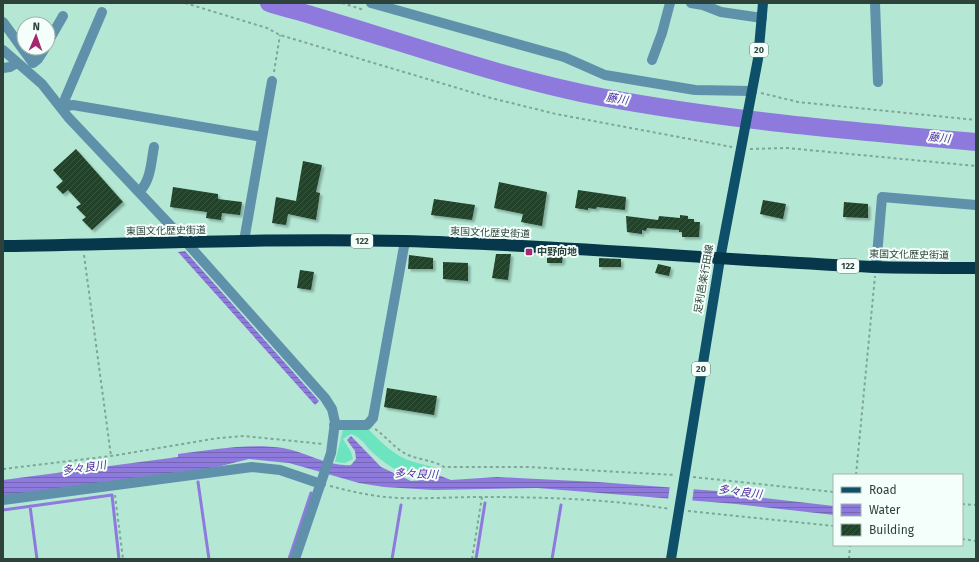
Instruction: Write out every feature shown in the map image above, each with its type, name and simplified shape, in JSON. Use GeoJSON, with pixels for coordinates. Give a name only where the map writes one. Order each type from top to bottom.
{"type":"FeatureCollection","features":[{"type":"Feature","properties":{"kind":"highway","name":"東国文化歴史街道"},"geometry":{"type":"LineString","coordinates":[[3,246],[244,241],[405,241],[573,248],[720,259],[876,267],[976,268]]}},
{"type":"Feature","properties":{"kind":"main road","name":"足利邑楽行田線"},"geometry":{"type":"LineString","coordinates":[[671,559],[720,259],[742,145],[755,93],[763,3]]}},
{"type":"Feature","properties":{"kind":"street"},"geometry":{"type":"LineString","coordinates":[[371,3],[564,57],[605,75],[695,90],[755,93]]}},
{"type":"Feature","properties":{"kind":"street"},"geometry":{"type":"LineString","coordinates":[[652,60],[662,33],[670,3]]}},
{"type":"Feature","properties":{"kind":"street"},"geometry":{"type":"LineString","coordinates":[[691,3],[703,5],[721,12],[762,18]]}},
{"type":"Feature","properties":{"kind":"street"},"geometry":{"type":"LineString","coordinates":[[875,3],[878,82]]}},
{"type":"Feature","properties":{"kind":"street"},"geometry":{"type":"LineString","coordinates":[[63,106],[102,12]]}},
{"type":"Feature","properties":{"kind":"street"},"geometry":{"type":"LineString","coordinates":[[56,28],[63,16]]}},
{"type":"Feature","properties":{"kind":"street"},"geometry":{"type":"LineString","coordinates":[[3,22],[25,65]]}},
{"type":"Feature","properties":{"kind":"street"},"geometry":{"type":"LineString","coordinates":[[3,50],[25,65],[63,106],[68,117],[140,191],[325,398],[332,409],[335,422],[331,450],[295,559]]}},
{"type":"Feature","properties":{"kind":"street"},"geometry":{"type":"LineString","coordinates":[[3,68],[25,65],[38,59],[40,56]]}},
{"type":"Feature","properties":{"kind":"street"},"geometry":{"type":"LineString","coordinates":[[244,241],[272,80]]}},
{"type":"Feature","properties":{"kind":"street"},"geometry":{"type":"LineString","coordinates":[[63,106],[262,137]]}},
{"type":"Feature","properties":{"kind":"street"},"geometry":{"type":"LineString","coordinates":[[140,191],[145,186],[147,180],[154,147]]}},
{"type":"Feature","properties":{"kind":"street"},"geometry":{"type":"LineString","coordinates":[[876,267],[882,198],[976,205]]}},
{"type":"Feature","properties":{"kind":"street"},"geometry":{"type":"LineString","coordinates":[[334,425],[367,425],[373,418],[405,241]]}},
{"type":"Feature","properties":{"kind":"street"},"geometry":{"type":"LineString","coordinates":[[3,500],[114,484],[252,467],[280,470],[321,482]]}},
{"type":"Feature","properties":{"kind":"path"},"geometry":{"type":"LineString","coordinates":[[185,3],[268,28],[280,35],[491,98],[556,114],[742,145],[976,166]]}},
{"type":"Feature","properties":{"kind":"path"},"geometry":{"type":"LineString","coordinates":[[272,80],[280,35]]}},
{"type":"Feature","properties":{"kind":"path"},"geometry":{"type":"LineString","coordinates":[[755,93],[798,102],[976,120]]}},
{"type":"Feature","properties":{"kind":"path"},"geometry":{"type":"LineString","coordinates":[[83,245],[112,456]]}},
{"type":"Feature","properties":{"kind":"path"},"geometry":{"type":"LineString","coordinates":[[856,474],[876,267]]}},
{"type":"Feature","properties":{"kind":"path"},"geometry":{"type":"LineString","coordinates":[[367,425],[380,432],[396,448],[409,455],[436,462],[444,467],[543,468],[684,477],[833,492]]}},
{"type":"Feature","properties":{"kind":"path"},"geometry":{"type":"LineString","coordinates":[[3,469],[112,456],[244,436],[322,443],[331,450]]}},
{"type":"Feature","properties":{"kind":"path"},"geometry":{"type":"LineString","coordinates":[[321,482],[360,494],[396,498],[482,497],[626,502],[833,526]]}},
{"type":"Feature","properties":{"kind":"path"},"geometry":{"type":"LineString","coordinates":[[114,484],[123,559]]}},
{"type":"Feature","properties":{"kind":"path"},"geometry":{"type":"LineString","coordinates":[[472,559],[482,497]]}},
{"type":"Feature","properties":{"kind":"path"},"geometry":{"type":"LineString","coordinates":[[963,504],[976,505]]}},
{"type":"Feature","properties":{"kind":"path"},"geometry":{"type":"LineString","coordinates":[[963,539],[976,541]]}},
{"type":"Feature","properties":{"kind":"path"},"geometry":{"type":"LineString","coordinates":[[849,559],[850,546]]}},
{"type":"Feature","properties":{"kind":"green space"},"geometry":{"type":"Polygon","coordinates":[[[343,430],[369,430],[389,449],[401,457],[438,469],[419,475],[401,472],[385,463],[359,438],[351,434],[343,439],[351,452],[353,459],[345,463],[335,462],[343,430]]]}},
{"type":"Feature","properties":{"kind":"water"},"geometry":{"type":"Polygon","coordinates":[[[185,251],[319,401],[315,405],[178,252],[185,251]]]}},
{"type":"Feature","properties":{"kind":"water"},"geometry":{"type":"Polygon","coordinates":[[[351,436],[381,467],[411,481],[424,480],[438,475],[451,480],[497,477],[598,482],[717,491],[721,495],[746,496],[833,506],[833,515],[736,504],[537,488],[434,490],[384,487],[359,483],[289,463],[249,459],[217,467],[3,496],[3,480],[178,457],[178,454],[230,448],[257,446],[283,448],[325,462],[351,465],[356,459],[355,451],[347,440],[351,436]]]}},
{"type":"Feature","properties":{"kind":"pier"},"geometry":{"type":"Polygon","coordinates":[[[670,485],[694,487],[692,503],[668,500],[670,485]]]}},
{"type":"Feature","properties":{"kind":"building"},"geometry":{"type":"Polygon","coordinates":[[[76,149],[123,202],[92,230],[82,220],[86,217],[76,207],[81,204],[68,190],[63,194],[56,187],[63,181],[53,170],[76,149]]]}},
{"type":"Feature","properties":{"kind":"building"},"geometry":{"type":"Polygon","coordinates":[[[303,161],[322,165],[316,192],[320,193],[316,220],[288,214],[286,225],[272,223],[276,197],[296,201],[303,161]]]}},
{"type":"Feature","properties":{"kind":"building"},"geometry":{"type":"Polygon","coordinates":[[[499,182],[547,192],[542,226],[521,222],[523,214],[494,208],[499,182]]]}},
{"type":"Feature","properties":{"kind":"building"},"geometry":{"type":"Polygon","coordinates":[[[173,187],[218,194],[218,199],[242,202],[240,215],[222,213],[221,220],[206,218],[207,212],[170,207],[173,187]]]}},
{"type":"Feature","properties":{"kind":"building"},"geometry":{"type":"Polygon","coordinates":[[[578,190],[626,197],[625,210],[597,207],[596,209],[588,208],[588,210],[575,208],[578,190]]]}},
{"type":"Feature","properties":{"kind":"building"},"geometry":{"type":"Polygon","coordinates":[[[434,199],[475,205],[472,220],[431,215],[434,199]]]}},
{"type":"Feature","properties":{"kind":"building"},"geometry":{"type":"Polygon","coordinates":[[[763,200],[786,204],[783,219],[760,214],[763,200]]]}},
{"type":"Feature","properties":{"kind":"building"},"geometry":{"type":"Polygon","coordinates":[[[844,202],[868,204],[868,218],[843,217],[844,202]]]}},
{"type":"Feature","properties":{"kind":"building"},"geometry":{"type":"Polygon","coordinates":[[[680,215],[688,216],[688,219],[694,219],[694,222],[700,222],[699,237],[682,237],[682,232],[679,232],[679,230],[647,228],[646,231],[642,230],[642,234],[627,232],[626,216],[658,220],[659,216],[680,218],[680,215]]]}},
{"type":"Feature","properties":{"kind":"building"},"geometry":{"type":"Polygon","coordinates":[[[496,254],[511,254],[508,280],[492,278],[496,254]]]}},
{"type":"Feature","properties":{"kind":"building"},"geometry":{"type":"Polygon","coordinates":[[[409,255],[433,258],[433,269],[408,269],[409,255]]]}},
{"type":"Feature","properties":{"kind":"building"},"geometry":{"type":"Polygon","coordinates":[[[547,255],[563,256],[562,263],[547,263],[547,255]]]}},
{"type":"Feature","properties":{"kind":"building"},"geometry":{"type":"Polygon","coordinates":[[[599,258],[621,259],[621,267],[599,267],[599,258]]]}},
{"type":"Feature","properties":{"kind":"building"},"geometry":{"type":"Polygon","coordinates":[[[443,262],[468,263],[468,281],[443,279],[443,262]]]}},
{"type":"Feature","properties":{"kind":"building"},"geometry":{"type":"Polygon","coordinates":[[[658,264],[671,267],[669,276],[655,273],[658,264]]]}},
{"type":"Feature","properties":{"kind":"building"},"geometry":{"type":"Polygon","coordinates":[[[300,270],[314,272],[311,290],[297,288],[300,270]]]}},
{"type":"Feature","properties":{"kind":"building"},"geometry":{"type":"Polygon","coordinates":[[[387,388],[437,396],[434,415],[384,407],[387,388]]]}},
{"type":"Feature","properties":{"kind":"waterway","name":"藤川"},"geometry":{"type":"LineString","coordinates":[[269,3],[456,60],[528,80],[601,97],[741,118],[835,129],[976,142]]}},
{"type":"Feature","properties":{"kind":"waterway"},"geometry":{"type":"LineString","coordinates":[[198,482],[209,559]]}},
{"type":"Feature","properties":{"kind":"waterway"},"geometry":{"type":"LineString","coordinates":[[289,559],[311,493]]}},
{"type":"Feature","properties":{"kind":"waterway"},"geometry":{"type":"LineString","coordinates":[[3,510],[112,495],[119,559]]}},
{"type":"Feature","properties":{"kind":"waterway"},"geometry":{"type":"LineString","coordinates":[[476,559],[485,503]]}},
{"type":"Feature","properties":{"kind":"waterway"},"geometry":{"type":"LineString","coordinates":[[392,559],[401,505]]}},
{"type":"Feature","properties":{"kind":"waterway"},"geometry":{"type":"LineString","coordinates":[[552,559],[561,505]]}},
{"type":"Feature","properties":{"kind":"waterway"},"geometry":{"type":"LineString","coordinates":[[30,506],[37,559]]}},
{"type":"Feature","properties":{"kind":"place","name":"中野向地"},"geometry":{"type":"Point","coordinates":[529,252]}},
{"type":"Feature","properties":{"kind":"water label","name":"多々良川"},"geometry":{"type":"Point","coordinates":[84,468]}},
{"type":"Feature","properties":{"kind":"water label","name":"多々良川"},"geometry":{"type":"Point","coordinates":[416,474]}},
{"type":"Feature","properties":{"kind":"water label","name":"多々良川"},"geometry":{"type":"Point","coordinates":[740,492]}}]}
